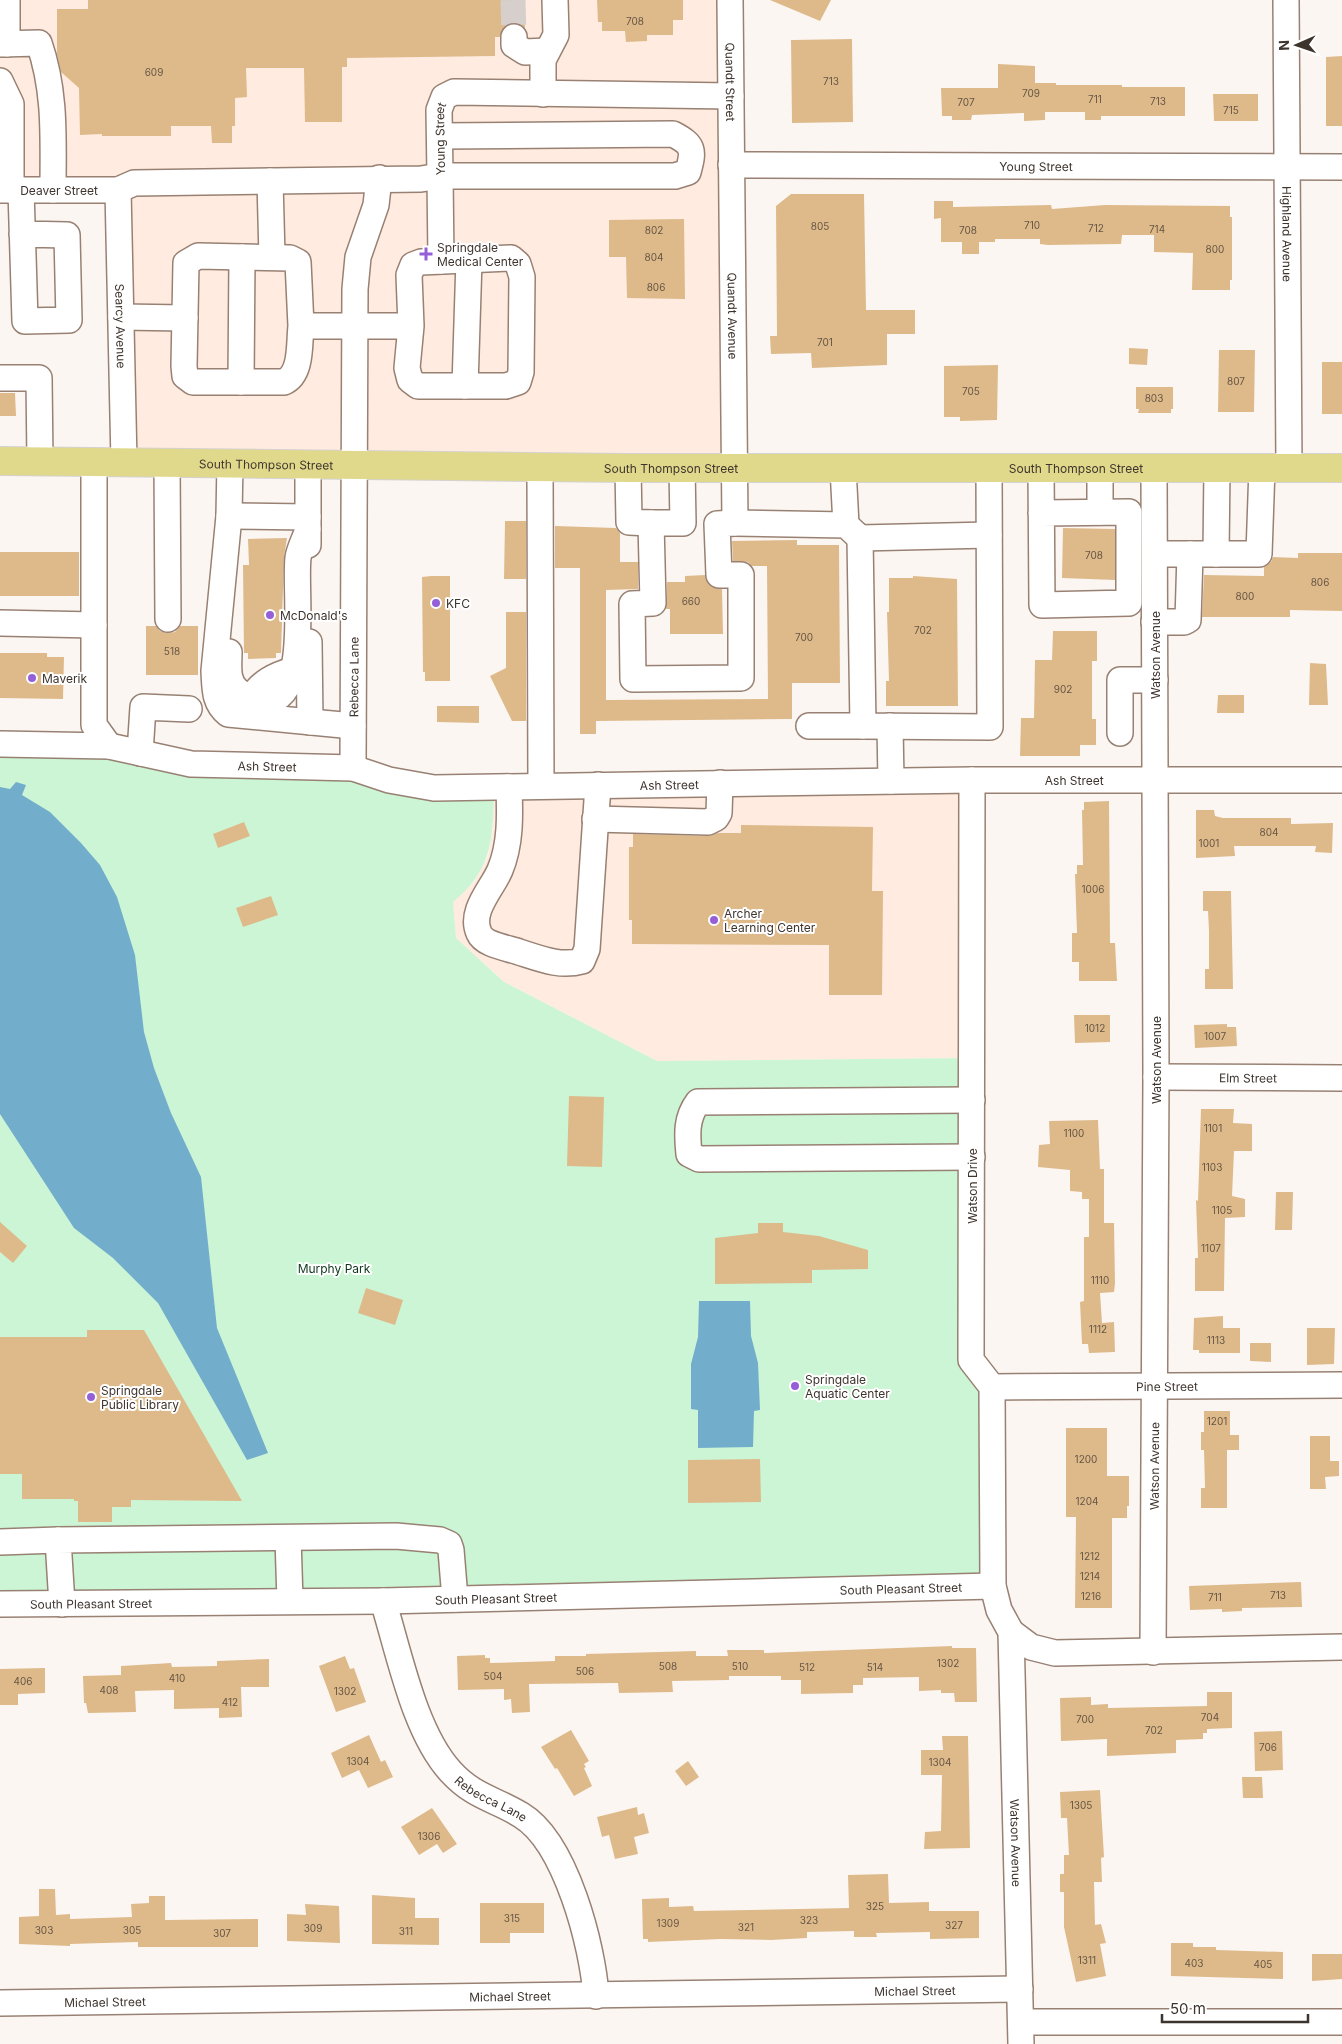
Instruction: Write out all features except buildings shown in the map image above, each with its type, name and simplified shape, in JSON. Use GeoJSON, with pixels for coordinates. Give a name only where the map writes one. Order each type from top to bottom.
{"type":"FeatureCollection","features":[{"type":"Feature","properties":{"kind":"main road","name":"South Thompson Street"},"geometry":{"type":"LineString","coordinates":[[0,461],[628,468],[1342,468]]}},
{"type":"Feature","properties":{"kind":"street"},"geometry":{"type":"LineString","coordinates":[[7,0],[4,44],[39,43],[47,64],[53,97],[53,190]]}},
{"type":"Feature","properties":{"kind":"street"},"geometry":{"type":"LineString","coordinates":[[543,94],[543,60],[556,35],[556,0]]}},
{"type":"Feature","properties":{"kind":"street","name":"Quandt Street"},"geometry":{"type":"LineString","coordinates":[[730,0],[731,165]]}},
{"type":"Feature","properties":{"kind":"street","name":"Highland Avenue"},"geometry":{"type":"LineString","coordinates":[[1286,0],[1289,468]]}},
{"type":"Feature","properties":{"kind":"street"},"geometry":{"type":"LineString","coordinates":[[514,37],[514,45],[524,52],[547,51]]}},
{"type":"Feature","properties":{"kind":"street"},"geometry":{"type":"LineString","coordinates":[[0,81],[11,104],[5,150],[11,190],[22,234]]}},
{"type":"Feature","properties":{"kind":"street","name":"Young Street"},"geometry":{"type":"LineString","coordinates":[[118,190],[134,183],[421,178],[440,176],[442,104],[444,97],[454,92],[731,96]]}},
{"type":"Feature","properties":{"kind":"street"},"geometry":{"type":"LineString","coordinates":[[440,136],[673,134],[688,141],[693,153],[688,172],[675,176],[440,176],[441,261]]}},
{"type":"Feature","properties":{"kind":"street","name":"Young Street"},"geometry":{"type":"LineString","coordinates":[[731,165],[1342,167]]}},
{"type":"Feature","properties":{"kind":"street","name":"Quandt Avenue"},"geometry":{"type":"LineString","coordinates":[[651,523],[653,603],[632,604],[633,679],[741,678],[740,575],[719,575],[734,468],[731,165]]}},
{"type":"Feature","properties":{"kind":"street","name":"Rebecca Lane"},"geometry":{"type":"LineString","coordinates":[[353,768],[355,326],[358,258],[376,205],[379,178]]}},
{"type":"Feature","properties":{"kind":"street"},"geometry":{"type":"LineString","coordinates":[[270,181],[272,257]]}},
{"type":"Feature","properties":{"kind":"street","name":"Deaver Street"},"geometry":{"type":"LineString","coordinates":[[11,190],[118,190]]}},
{"type":"Feature","properties":{"kind":"street","name":"Searcy Avenue"},"geometry":{"type":"LineString","coordinates":[[118,190],[124,462]]}},
{"type":"Feature","properties":{"kind":"street"},"geometry":{"type":"LineString","coordinates":[[198,256],[272,257],[290,258],[298,262],[301,326],[297,368],[291,379],[284,382],[193,382],[185,376],[186,263],[198,256]]}},
{"type":"Feature","properties":{"kind":"street"},"geometry":{"type":"LineString","coordinates":[[242,257],[242,382]]}},
{"type":"Feature","properties":{"kind":"street"},"geometry":{"type":"LineString","coordinates":[[511,258],[518,264],[522,277],[521,372],[518,382],[506,386],[418,386],[410,380],[407,368],[411,326],[409,275],[413,265],[421,262],[441,261],[511,258]]}},
{"type":"Feature","properties":{"kind":"street"},"geometry":{"type":"LineString","coordinates":[[465,386],[469,260]]}},
{"type":"Feature","properties":{"kind":"street"},"geometry":{"type":"LineString","coordinates":[[120,317],[185,318]]}},
{"type":"Feature","properties":{"kind":"street"},"geometry":{"type":"LineString","coordinates":[[301,326],[411,326]]}},
{"type":"Feature","properties":{"kind":"street"},"geometry":{"type":"LineString","coordinates":[[0,378],[39,378],[40,462]]}},
{"type":"Feature","properties":{"kind":"street"},"geometry":{"type":"LineString","coordinates":[[0,388],[15,388],[25,394],[40,426]]}},
{"type":"Feature","properties":{"kind":"street"},"geometry":{"type":"LineString","coordinates":[[94,462],[94,725],[108,746]]}},
{"type":"Feature","properties":{"kind":"street"},"geometry":{"type":"LineString","coordinates":[[167,463],[168,619]]}},
{"type":"Feature","properties":{"kind":"street"},"geometry":{"type":"LineString","coordinates":[[230,463],[229,516],[214,671],[216,697],[220,707],[228,714],[353,726]]}},
{"type":"Feature","properties":{"kind":"street"},"geometry":{"type":"LineString","coordinates":[[308,464],[310,722]]}},
{"type":"Feature","properties":{"kind":"street"},"geometry":{"type":"LineString","coordinates":[[540,467],[541,786]]}},
{"type":"Feature","properties":{"kind":"street"},"geometry":{"type":"LineString","coordinates":[[628,468],[629,522],[726,523],[853,532],[989,535]]}},
{"type":"Feature","properties":{"kind":"street"},"geometry":{"type":"LineString","coordinates":[[682,468],[684,523]]}},
{"type":"Feature","properties":{"kind":"street"},"geometry":{"type":"LineString","coordinates":[[844,468],[853,532],[863,726]]}},
{"type":"Feature","properties":{"kind":"street"},"geometry":{"type":"LineString","coordinates":[[1155,554],[1259,554],[1262,468]]}},
{"type":"Feature","properties":{"kind":"street"},"geometry":{"type":"LineString","coordinates":[[809,726],[990,726],[989,469]]}},
{"type":"Feature","properties":{"kind":"street"},"geometry":{"type":"LineString","coordinates":[[1041,469],[1041,513],[1042,604],[1129,603],[1128,512],[1041,513]]}},
{"type":"Feature","properties":{"kind":"street"},"geometry":{"type":"LineString","coordinates":[[1100,469],[1100,512]]}},
{"type":"Feature","properties":{"kind":"street","name":"Watson Avenue"},"geometry":{"type":"LineString","coordinates":[[1153,1652],[1156,1385],[1154,469]]}},
{"type":"Feature","properties":{"kind":"street"},"geometry":{"type":"LineString","coordinates":[[1216,554],[1217,469]]}},
{"type":"Feature","properties":{"kind":"street"},"geometry":{"type":"LineString","coordinates":[[229,516],[308,523]]}},
{"type":"Feature","properties":{"kind":"street"},"geometry":{"type":"LineString","coordinates":[[221,602],[227,607],[229,613],[229,676],[233,686],[250,698],[261,702],[271,701],[282,696],[290,684],[296,652],[298,557],[308,523]]}},
{"type":"Feature","properties":{"kind":"street"},"geometry":{"type":"LineString","coordinates":[[1154,622],[1184,622],[1188,620],[1190,554]]}},
{"type":"Feature","properties":{"kind":"street"},"geometry":{"type":"LineString","coordinates":[[0,623],[94,625]]}},
{"type":"Feature","properties":{"kind":"street"},"geometry":{"type":"LineString","coordinates":[[1120,733],[1120,680],[1155,680]]}},
{"type":"Feature","properties":{"kind":"street"},"geometry":{"type":"LineString","coordinates":[[140,753],[143,707],[190,709]]}},
{"type":"Feature","properties":{"kind":"street"},"geometry":{"type":"LineString","coordinates":[[890,726],[891,781]]}},
{"type":"Feature","properties":{"kind":"street","name":"Ash Street"},"geometry":{"type":"LineString","coordinates":[[0,744],[108,746],[191,764],[353,768],[389,780],[434,788],[972,780],[1342,780]]}},
{"type":"Feature","properties":{"kind":"street","name":"Watson Drive"},"geometry":{"type":"LineString","coordinates":[[972,780],[972,1360],[992,1387]]}},
{"type":"Feature","properties":{"kind":"street"},"geometry":{"type":"LineString","coordinates":[[595,819],[708,822],[716,818],[719,813],[720,783]]}},
{"type":"Feature","properties":{"kind":"street"},"geometry":{"type":"LineString","coordinates":[[509,787],[510,829],[501,869],[478,910],[476,923],[479,935],[489,942],[559,964],[582,961],[587,949],[598,785]]}},
{"type":"Feature","properties":{"kind":"street","name":"Elm Street"},"geometry":{"type":"LineString","coordinates":[[1156,1077],[1342,1078]]}},
{"type":"Feature","properties":{"kind":"street"},"geometry":{"type":"LineString","coordinates":[[972,1100],[698,1102],[688,1120],[687,1137],[689,1154],[699,1159],[972,1157]]}},
{"type":"Feature","properties":{"kind":"street","name":"Pine Street"},"geometry":{"type":"LineString","coordinates":[[992,1387],[1342,1385]]}},
{"type":"Feature","properties":{"kind":"street"},"geometry":{"type":"LineString","coordinates":[[992,1387],[993,1586]]}},
{"type":"Feature","properties":{"kind":"street"},"geometry":{"type":"LineString","coordinates":[[0,1542],[396,1536],[440,1540],[448,1544],[451,1550],[455,1599]]}},
{"type":"Feature","properties":{"kind":"street"},"geometry":{"type":"LineString","coordinates":[[288,1538],[290,1601]]}},
{"type":"Feature","properties":{"kind":"street"},"geometry":{"type":"LineString","coordinates":[[58,1540],[62,1604]]}},
{"type":"Feature","properties":{"kind":"street","name":"Watson Avenue"},"geometry":{"type":"LineString","coordinates":[[993,1586],[999,1610],[1011,1632],[1021,2033]]}},
{"type":"Feature","properties":{"kind":"street","name":"South Pleasant Street"},"geometry":{"type":"LineString","coordinates":[[0,1604],[455,1599],[993,1586]]}},
{"type":"Feature","properties":{"kind":"street","name":"Rebecca Lane"},"geometry":{"type":"LineString","coordinates":[[383,1600],[422,1726],[450,1771],[483,1798],[522,1815],[547,1840],[564,1869],[594,1970],[596,1996]]}},
{"type":"Feature","properties":{"kind":"street"},"geometry":{"type":"LineString","coordinates":[[1011,1632],[1031,1647],[1055,1653],[1342,1647]]}},
{"type":"Feature","properties":{"kind":"street","name":"Michael Street"},"geometry":{"type":"LineString","coordinates":[[0,2004],[1020,1989]]}},
{"type":"Feature","properties":{"kind":"street"},"geometry":{"type":"LineString","coordinates":[[1021,2033],[1342,2022]]}},
{"type":"Feature","properties":{"kind":"shaded area","name":"Springdale Medical Center"},"geometry":{"type":"Polygon","coordinates":[[[0,0],[730,0],[734,468],[124,462],[118,190],[0,190],[0,0]]]}},
{"type":"Feature","properties":{"kind":"shaded area","name":"Archer Learning Center"},"geometry":{"type":"Polygon","coordinates":[[[972,780],[973,1058],[657,1061],[504,982],[456,938],[453,902],[474,882],[488,857],[493,829],[494,787],[972,780]]]}},
{"type":"Feature","properties":{"kind":"green space","name":"Murphy Park"},"geometry":{"type":"Polygon","coordinates":[[[0,744],[494,787],[493,821],[484,864],[477,877],[453,902],[456,938],[504,982],[657,1061],[973,1058],[971,1360],[992,1387],[993,1586],[0,1604],[0,744]]]}},
{"type":"Feature","properties":{"kind":"water"},"geometry":{"type":"Polygon","coordinates":[[[16,782],[26,785],[22,795],[50,812],[81,843],[100,865],[117,897],[135,955],[144,1032],[154,1068],[171,1113],[201,1177],[217,1328],[268,1453],[247,1460],[158,1303],[113,1258],[74,1228],[0,1114],[0,787],[10,789],[16,782]]]}},
{"type":"Feature","properties":{"kind":"water"},"geometry":{"type":"Polygon","coordinates":[[[699,1301],[750,1301],[751,1336],[758,1363],[760,1410],[754,1411],[753,1447],[698,1448],[698,1410],[691,1409],[691,1364],[698,1337],[699,1301]]]}},
{"type":"Feature","properties":{"kind":"tunnel"},"geometry":{"type":"LineString","coordinates":[[513,0],[514,37]]}},
{"type":"Feature","properties":{"kind":"place","name":"Springdale Medical Center"},"geometry":{"type":"Point","coordinates":[426,254]}},
{"type":"Feature","properties":{"kind":"place","name":"KFC"},"geometry":{"type":"Point","coordinates":[436,603]}},
{"type":"Feature","properties":{"kind":"place","name":"McDonald's"},"geometry":{"type":"Point","coordinates":[270,615]}},
{"type":"Feature","properties":{"kind":"place","name":"Maverik"},"geometry":{"type":"Point","coordinates":[32,678]}},
{"type":"Feature","properties":{"kind":"place","name":"Archer Learning Center"},"geometry":{"type":"Point","coordinates":[714,920]}},
{"type":"Feature","properties":{"kind":"place","name":"Springdale Aquatic Center"},"geometry":{"type":"Point","coordinates":[795,1386]}},
{"type":"Feature","properties":{"kind":"place","name":"Springdale Public Library"},"geometry":{"type":"Point","coordinates":[91,1397]}}]}
